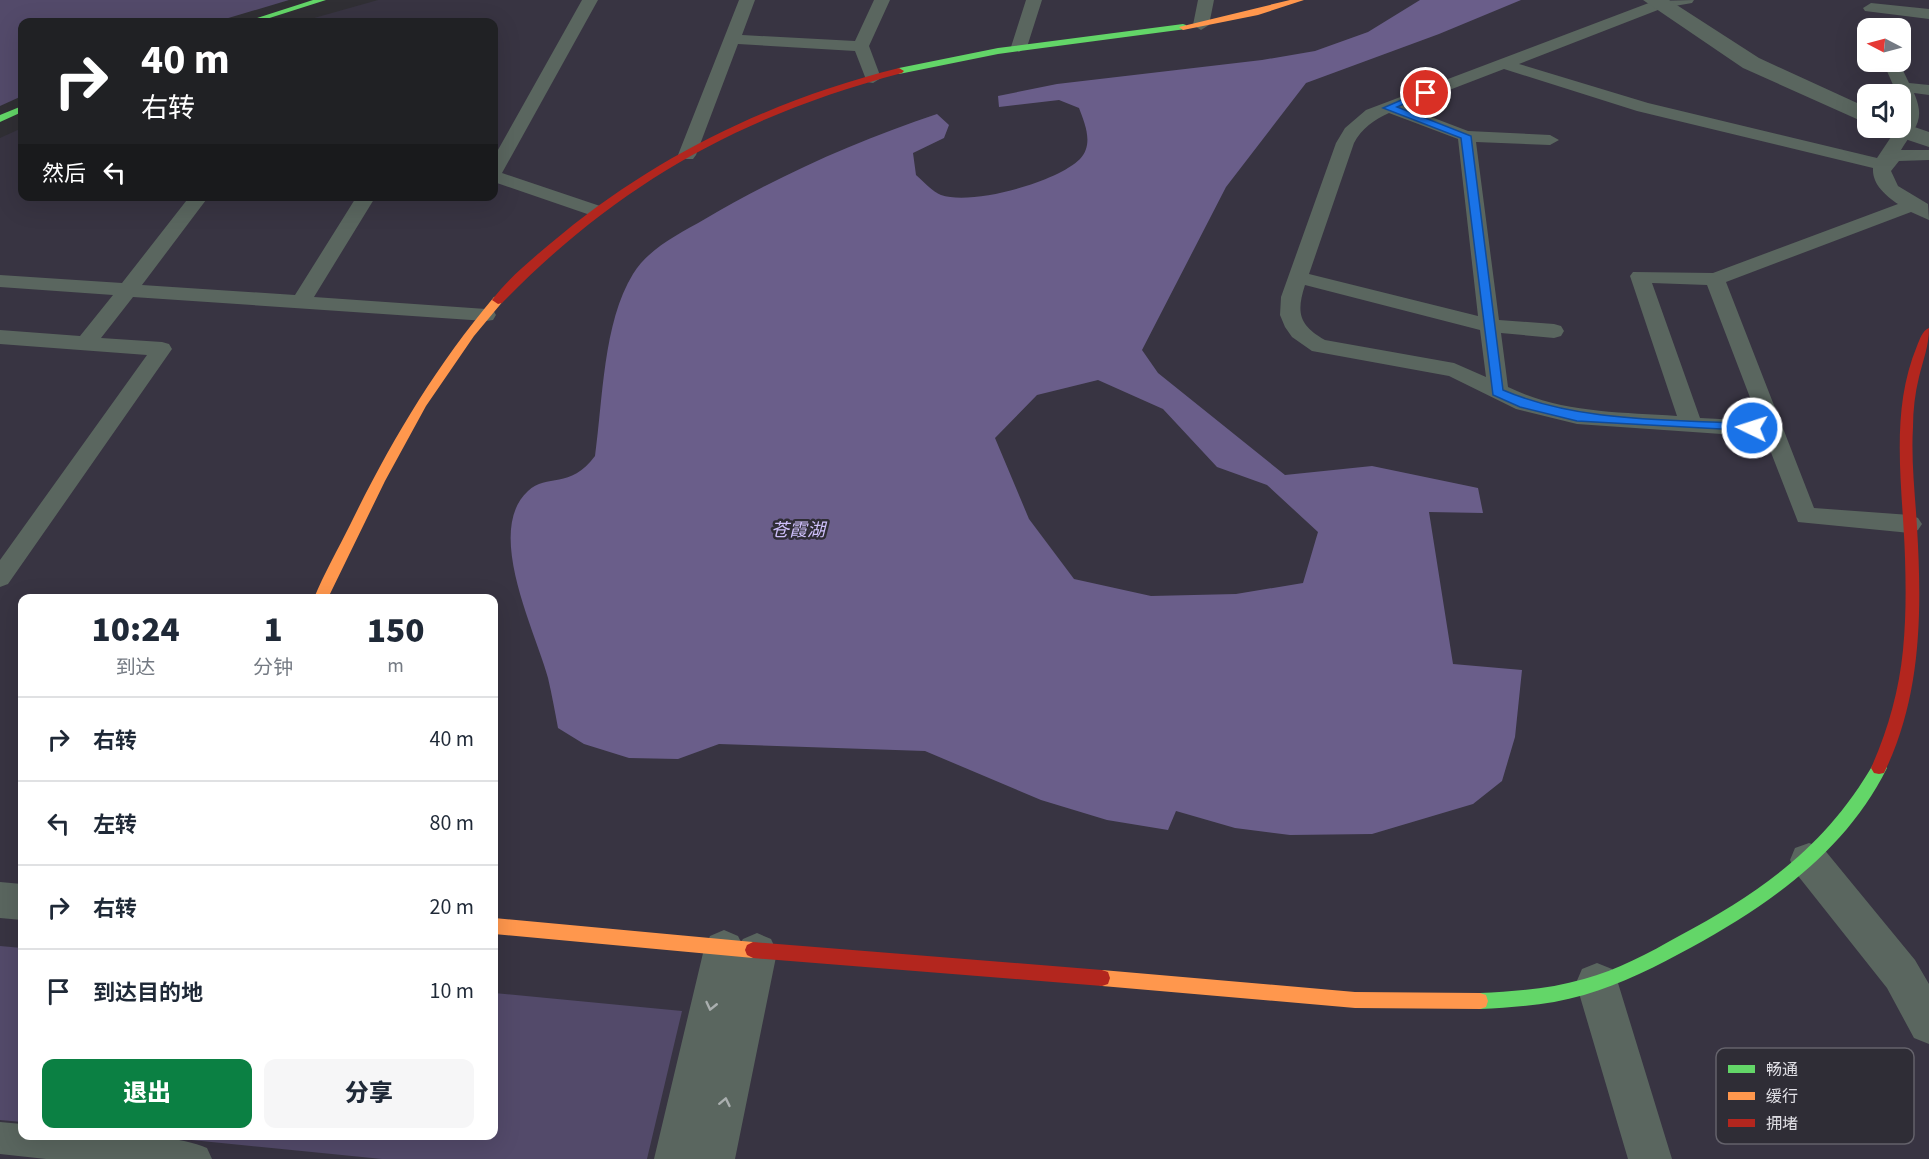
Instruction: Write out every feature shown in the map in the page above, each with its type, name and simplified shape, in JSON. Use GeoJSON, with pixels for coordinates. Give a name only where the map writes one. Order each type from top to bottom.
{"type":"FeatureCollection","features":[{"type":"Feature","properties":{"kind":"street"},"geometry":{"type":"LineString","coordinates":[[262,18],[321,0]]}},
{"type":"Feature","properties":{"kind":"street"},"geometry":{"type":"LineString","coordinates":[[323,594],[370,497],[414,420],[452,358],[486,315],[540,258],[596,211],[687,155],[806,100],[873,78],[953,58],[1019,47],[1201,25],[1300,0]]}},
{"type":"Feature","properties":{"kind":"street"},"geometry":{"type":"LineString","coordinates":[[1657,2],[1750,63],[1857,112]]}},
{"type":"Feature","properties":{"kind":"street"},"geometry":{"type":"LineString","coordinates":[[0,119],[18,111]]}},
{"type":"Feature","properties":{"kind":"street"},"geometry":{"type":"LineString","coordinates":[[1911,134],[1929,140]]}},
{"type":"Feature","properties":{"kind":"street"},"geometry":{"type":"LineString","coordinates":[[498,926],[741,950],[1130,980],[1349,1000],[1410,1003],[1519,998],[1598,983],[1656,957],[1745,908],[1809,860],[1838,830],[1875,775],[1895,734],[1922,614],[1910,524],[1906,459],[1906,404],[1910,383],[1929,332]]}},
{"type":"Feature","properties":{"kind":"street"},"geometry":{"type":"LineString","coordinates":[[1809,860],[1901,974],[1929,1024]]}},
{"type":"Feature","properties":{"kind":"street"},"geometry":{"type":"LineString","coordinates":[[0,900],[18,902]]}},
{"type":"Feature","properties":{"kind":"street"},"geometry":{"type":"LineString","coordinates":[[676,1159],[741,950]]}},
{"type":"Feature","properties":{"kind":"street"},"geometry":{"type":"LineString","coordinates":[[713,1159],[741,950]]}},
{"type":"Feature","properties":{"kind":"street"},"geometry":{"type":"LineString","coordinates":[[1598,983],[1650,1159]]}},
{"type":"Feature","properties":{"kind":"lane"},"geometry":{"type":"LineString","coordinates":[[498,167],[590,0]]}},
{"type":"Feature","properties":{"kind":"lane"},"geometry":{"type":"LineString","coordinates":[[687,155],[747,0]]}},
{"type":"Feature","properties":{"kind":"lane"},"geometry":{"type":"LineString","coordinates":[[873,78],[861,46],[882,0]]}},
{"type":"Feature","properties":{"kind":"lane"},"geometry":{"type":"LineString","coordinates":[[1019,47],[1034,0]]}},
{"type":"Feature","properties":{"kind":"lane"},"geometry":{"type":"LineString","coordinates":[[1201,25],[1206,0]]}},
{"type":"Feature","properties":{"kind":"lane"},"geometry":{"type":"LineString","coordinates":[[1686,0],[1657,2],[1388,108],[1361,122],[1351,132],[1298,277],[1289,312],[1293,326],[1303,336],[1319,346],[1454,370],[1524,404],[1577,417],[1773,430]]}},
{"type":"Feature","properties":{"kind":"lane"},"geometry":{"type":"LineString","coordinates":[[1870,4],[1929,14]]}},
{"type":"Feature","properties":{"kind":"lane"},"geometry":{"type":"LineString","coordinates":[[731,39],[861,46]]}},
{"type":"Feature","properties":{"kind":"lane"},"geometry":{"type":"LineString","coordinates":[[1500,63],[1643,107],[1882,165]]}},
{"type":"Feature","properties":{"kind":"lane"},"geometry":{"type":"LineString","coordinates":[[1911,88],[1929,90]]}},
{"type":"Feature","properties":{"kind":"lane"},"geometry":{"type":"LineString","coordinates":[[1388,108],[1466,136],[1550,140]]}},
{"type":"Feature","properties":{"kind":"lane"},"geometry":{"type":"LineString","coordinates":[[1466,136],[1498,392]]}},
{"type":"Feature","properties":{"kind":"lane"},"geometry":{"type":"LineString","coordinates":[[1896,138],[1882,165],[1880,174],[1885,185],[1923,210]]}},
{"type":"Feature","properties":{"kind":"lane"},"geometry":{"type":"LineString","coordinates":[[1882,165],[1890,158],[1905,154],[1929,154]]}},
{"type":"Feature","properties":{"kind":"lane"},"geometry":{"type":"LineString","coordinates":[[498,175],[596,211]]}},
{"type":"Feature","properties":{"kind":"lane"},"geometry":{"type":"LineString","coordinates":[[86,344],[196,201]]}},
{"type":"Feature","properties":{"kind":"lane"},"geometry":{"type":"LineString","coordinates":[[301,302],[364,201]]}},
{"type":"Feature","properties":{"kind":"lane"},"geometry":{"type":"LineString","coordinates":[[1691,424],[1640,276],[1715,279],[1923,210]]}},
{"type":"Feature","properties":{"kind":"lane"},"geometry":{"type":"LineString","coordinates":[[1298,277],[1490,326],[1554,331]]}},
{"type":"Feature","properties":{"kind":"lane"},"geometry":{"type":"LineString","coordinates":[[1715,279],[1806,516],[1910,524]]}},
{"type":"Feature","properties":{"kind":"lane"},"geometry":{"type":"LineString","coordinates":[[0,281],[486,315]]}},
{"type":"Feature","properties":{"kind":"lane"},"geometry":{"type":"LineString","coordinates":[[0,337],[162,349],[0,578]]}},
{"type":"Feature","properties":{"kind":"lane"},"geometry":{"type":"LineString","coordinates":[[0,1138],[18,1140]]}},
{"type":"Feature","properties":{"kind":"lane"},"geometry":{"type":"LineString","coordinates":[[19,1140],[196,1159]]}},
{"type":"Feature","properties":{"kind":"shaded area"},"geometry":{"type":"Polygon","coordinates":[[[0,0],[289,0],[228,18],[18,18],[18,98],[0,106],[0,0]]]}},
{"type":"Feature","properties":{"kind":"shaded area"},"geometry":{"type":"Polygon","coordinates":[[[378,0],[1929,0],[1929,1159],[0,1159],[0,138],[18,130],[18,201],[498,201],[498,18],[314,18],[378,0]]]}},
{"type":"Feature","properties":{"kind":"shaded area"},"geometry":{"type":"Polygon","coordinates":[[[0,946],[18,948],[18,1122],[0,1120],[0,946]]]}},
{"type":"Feature","properties":{"kind":"shaded area"},"geometry":{"type":"Polygon","coordinates":[[[498,993],[682,1011],[647,1159],[382,1159],[192,1140],[498,1140],[498,993]]]}},
{"type":"Feature","properties":{"kind":"water","name":"苍霞湖"},"geometry":{"type":"Polygon","coordinates":[[[1420,0],[1521,0],[1439,34],[1306,83],[1226,187],[1142,350],[1158,373],[1285,475],[1372,466],[1478,488],[1483,513],[1429,512],[1453,664],[1522,670],[1515,737],[1502,781],[1473,804],[1372,834],[1290,835],[1235,828],[1176,811],[1168,830],[1107,820],[1041,800],[925,751],[719,744],[678,759],[629,758],[584,744],[558,728],[548,678],[517,582],[512,556],[511,531],[516,509],[528,491],[543,483],[577,473],[586,467],[595,456],[606,362],[616,315],[633,274],[656,249],[733,203],[789,174],[847,148],[937,114],[949,125],[944,138],[913,153],[916,175],[938,194],[955,198],[993,195],[1014,190],[1069,168],[1084,153],[1087,147],[1087,134],[1079,108],[1059,100],[999,107],[998,96],[1057,84],[1262,60],[1315,51],[1368,32],[1420,0]],[[1098,380],[1037,395],[995,438],[1029,519],[1074,579],[1151,596],[1236,594],[1303,583],[1318,532],[1267,485],[1217,467],[1163,409],[1098,380]]]}},
{"type":"Feature","properties":{"kind":"traffic: fast"},"geometry":{"type":"LineString","coordinates":[[262,18],[322,0]]}},
{"type":"Feature","properties":{"kind":"traffic: fast"},"geometry":{"type":"LineString","coordinates":[[899,71],[998,51],[1183,27]]}},
{"type":"Feature","properties":{"kind":"traffic: fast"},"geometry":{"type":"LineString","coordinates":[[0,119],[18,111]]}},
{"type":"Feature","properties":{"kind":"traffic: fast"},"geometry":{"type":"LineString","coordinates":[[1480,1001],[1539,996],[1569,991],[1607,980],[1702,933],[1762,895],[1817,851],[1841,826],[1862,798],[1879,768]]}},
{"type":"Feature","properties":{"kind":"traffic: slow"},"geometry":{"type":"LineString","coordinates":[[1183,27],[1258,12],[1300,0]]}},
{"type":"Feature","properties":{"kind":"traffic: slow"},"geometry":{"type":"LineString","coordinates":[[323,594],[378,481],[421,405],[444,368],[498,300]]}},
{"type":"Feature","properties":{"kind":"traffic: slow"},"geometry":{"type":"LineString","coordinates":[[498,926],[753,950]]}},
{"type":"Feature","properties":{"kind":"traffic: slow"},"geometry":{"type":"LineString","coordinates":[[1102,978],[1355,1000],[1480,1001]]}},
{"type":"Feature","properties":{"kind":"traffic: jam"},"geometry":{"type":"LineString","coordinates":[[498,300],[543,255],[588,218],[628,189],[670,163],[713,139],[805,99],[852,83],[899,71]]}},
{"type":"Feature","properties":{"kind":"traffic: jam"},"geometry":{"type":"LineString","coordinates":[[1879,768],[1900,709],[1910,649],[1912,556],[1906,427],[1912,379],[1929,332]]}},
{"type":"Feature","properties":{"kind":"traffic: jam"},"geometry":{"type":"LineString","coordinates":[[753,950],[1102,978]]}},
{"type":"Feature","properties":{"kind":"route"},"geometry":{"type":"LineString","coordinates":[[1426,93],[1388,108],[1466,136],[1498,392],[1524,404],[1577,417],[1752,428]]}}]}
